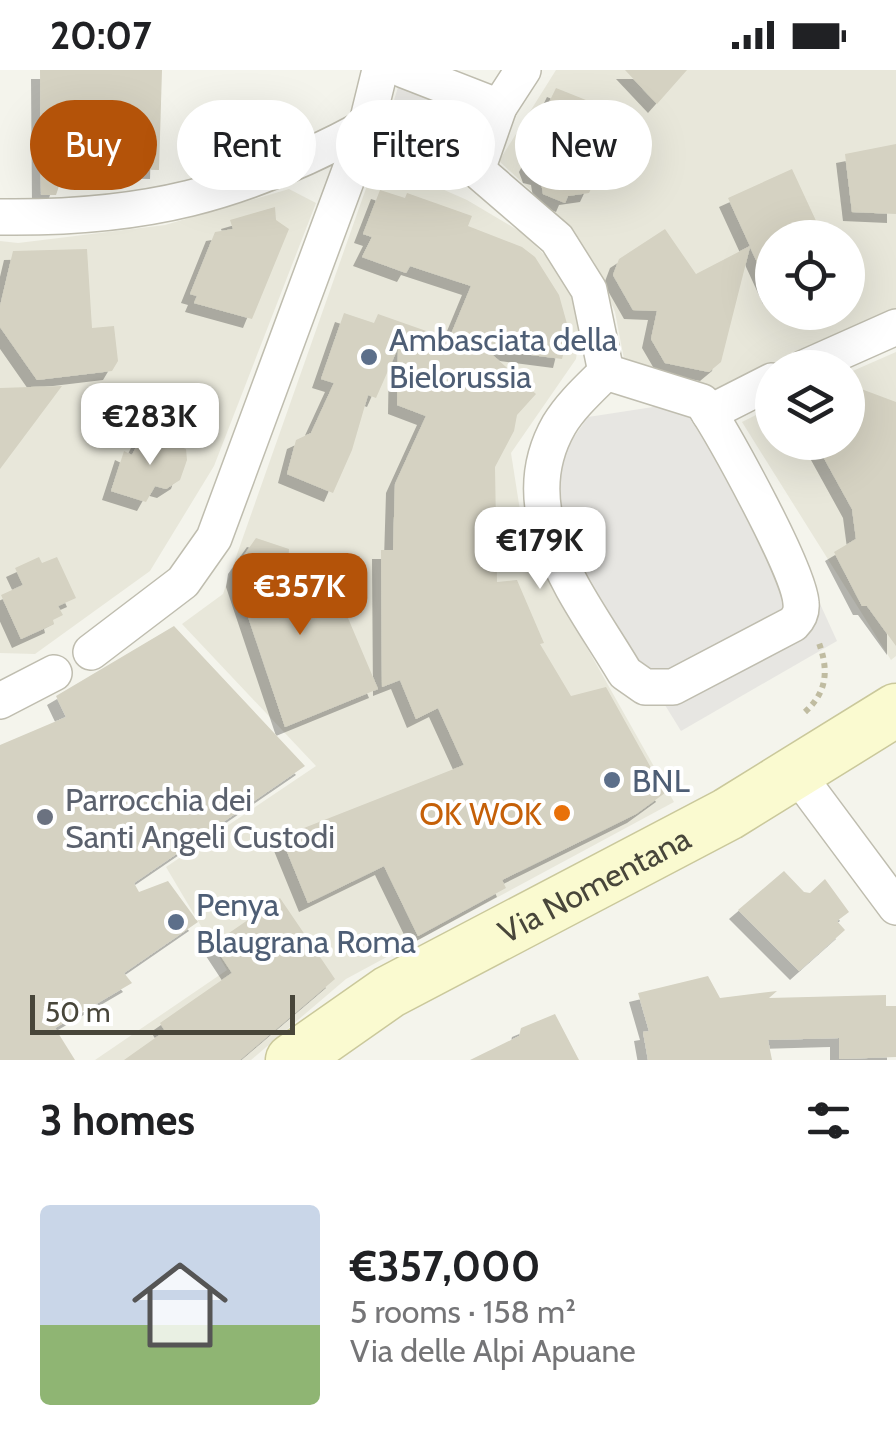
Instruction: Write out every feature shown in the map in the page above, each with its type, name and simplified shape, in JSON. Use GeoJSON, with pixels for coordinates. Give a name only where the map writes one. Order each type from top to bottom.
{"type":"FeatureCollection","features":[{"type":"Feature","properties":{"kind":"main road","name":"Via Nomentana"},"geometry":{"type":"LineString","coordinates":[[292,1060],[388,992],[797,774],[896,710]]}},
{"type":"Feature","properties":{"kind":"street"},"geometry":{"type":"LineString","coordinates":[[372,100],[380,70]]}},
{"type":"Feature","properties":{"kind":"street"},"geometry":{"type":"LineString","coordinates":[[404,70],[500,107]]}},
{"type":"Feature","properties":{"kind":"street"},"geometry":{"type":"LineString","coordinates":[[495,120],[523,70]]}},
{"type":"Feature","properties":{"kind":"street"},"geometry":{"type":"LineString","coordinates":[[0,217],[73,216],[174,205],[275,172],[336,141]]}},
{"type":"Feature","properties":{"kind":"street"},"geometry":{"type":"LineString","coordinates":[[495,186],[547,229],[575,263],[594,303],[606,372]]}},
{"type":"Feature","properties":{"kind":"street"},"geometry":{"type":"LineString","coordinates":[[91,652],[183,582],[214,538],[342,190]]}},
{"type":"Feature","properties":{"kind":"street"},"geometry":{"type":"LineString","coordinates":[[844,350],[896,327]]}},
{"type":"Feature","properties":{"kind":"street"},"geometry":{"type":"LineString","coordinates":[[606,372],[702,402],[795,582],[800,612],[793,624],[673,687],[645,687],[625,673],[552,548],[541,507],[541,473],[550,444],[566,415],[606,372]]}},
{"type":"Feature","properties":{"kind":"street"},"geometry":{"type":"LineString","coordinates":[[709,412],[755,389]]}},
{"type":"Feature","properties":{"kind":"street"},"geometry":{"type":"LineString","coordinates":[[0,701],[54,673]]}},
{"type":"Feature","properties":{"kind":"street"},"geometry":{"type":"LineString","coordinates":[[797,774],[896,906]]}},
{"type":"Feature","properties":{"kind":"path"},"geometry":{"type":"LineString","coordinates":[[799,717],[822,697],[825,675],[821,646],[800,612]]}},
{"type":"Feature","properties":{"kind":"shaded area"},"geometry":{"type":"Polygon","coordinates":[[[556,70],[896,70],[896,316],[865,330],[865,220],[755,220],[755,330],[864,330],[819,350],[755,350],[755,378],[724,392],[672,383],[624,359],[615,312],[594,262],[556,214],[530,190],[652,190],[652,100],[537,100],[556,70]]]}},
{"type":"Feature","properties":{"kind":"shaded area"},"geometry":{"type":"Polygon","coordinates":[[[399,84],[438,100],[394,100],[399,84]]]}},
{"type":"Feature","properties":{"kind":"shaded area"},"geometry":{"type":"Polygon","coordinates":[[[515,135],[515,176],[499,161],[515,135]]]}},
{"type":"Feature","properties":{"kind":"shaded area"},"geometry":{"type":"Polygon","coordinates":[[[286,190],[316,203],[214,466],[150,571],[35,654],[0,653],[0,241],[18,243],[165,225],[286,190]]]}},
{"type":"Feature","properties":{"kind":"shaded area"},"geometry":{"type":"Polygon","coordinates":[[[365,190],[444,190],[467,200],[521,232],[553,263],[575,296],[581,326],[576,359],[511,453],[524,536],[674,802],[346,979],[251,1060],[95,1060],[227,970],[166,867],[316,766],[182,624],[223,594],[365,190]]]}},
{"type":"Feature","properties":{"kind":"shaded area"},"geometry":{"type":"Polygon","coordinates":[[[896,352],[896,656],[891,660],[766,460],[865,460],[865,366],[896,352]]]}},
{"type":"Feature","properties":{"kind":"shaded area"},"geometry":{"type":"Polygon","coordinates":[[[712,398],[779,514],[837,641],[681,731],[554,525],[554,466],[588,417],[712,398]]]}},
{"type":"Feature","properties":{"kind":"shaded area"},"geometry":{"type":"Polygon","coordinates":[[[755,416],[755,443],[742,422],[755,416]]]}},
{"type":"Feature","properties":{"kind":"building"},"geometry":{"type":"Polygon","coordinates":[[[40,70],[162,70],[159,170],[157,100],[40,100],[40,70]]]}},
{"type":"Feature","properties":{"kind":"building"},"geometry":{"type":"Polygon","coordinates":[[[625,70],[687,70],[657,104],[625,70]]]}},
{"type":"Feature","properties":{"kind":"building"},"geometry":{"type":"Polygon","coordinates":[[[556,88],[586,100],[550,100],[556,88]]]}},
{"type":"Feature","properties":{"kind":"building"},"geometry":{"type":"Polygon","coordinates":[[[896,144],[896,214],[852,212],[845,154],[896,144]]]}},
{"type":"Feature","properties":{"kind":"building"},"geometry":{"type":"Polygon","coordinates":[[[792,169],[816,220],[755,220],[755,258],[750,247],[721,362],[709,372],[665,363],[651,339],[657,311],[633,310],[613,275],[619,259],[665,229],[696,274],[750,246],[728,198],[792,169]]]}},
{"type":"Feature","properties":{"kind":"building"},"geometry":{"type":"Polygon","coordinates":[[[41,190],[58,190],[56,195],[41,195],[41,190]]]}},
{"type":"Feature","properties":{"kind":"building"},"geometry":{"type":"Polygon","coordinates":[[[380,190],[405,198],[407,193],[472,216],[468,226],[522,247],[535,257],[559,295],[569,331],[562,359],[486,349],[536,394],[517,415],[514,431],[495,467],[497,582],[517,580],[544,643],[540,644],[571,696],[606,687],[665,793],[636,814],[502,880],[506,888],[418,936],[384,866],[308,903],[281,837],[464,765],[438,708],[416,719],[400,680],[382,687],[381,550],[393,550],[395,484],[426,416],[397,405],[398,348],[376,398],[368,395],[352,450],[333,493],[287,474],[296,440],[311,433],[334,383],[321,379],[344,313],[374,323],[378,314],[449,339],[471,286],[410,266],[406,273],[362,257],[372,237],[363,234],[380,190]]]}},
{"type":"Feature","properties":{"kind":"building"},"geometry":{"type":"Polygon","coordinates":[[[542,190],[590,190],[568,196],[565,203],[543,194],[542,190]]]}},
{"type":"Feature","properties":{"kind":"building"},"geometry":{"type":"Polygon","coordinates":[[[275,207],[276,220],[289,229],[252,319],[194,303],[197,296],[190,294],[215,232],[233,229],[230,220],[275,207]]]}},
{"type":"Feature","properties":{"kind":"building"},"geometry":{"type":"Polygon","coordinates":[[[87,249],[92,328],[114,326],[118,361],[112,371],[37,380],[0,327],[0,306],[13,251],[87,249]]]}},
{"type":"Feature","properties":{"kind":"building"},"geometry":{"type":"Polygon","coordinates":[[[62,386],[0,469],[0,388],[62,386]]]}},
{"type":"Feature","properties":{"kind":"building"},"geometry":{"type":"Polygon","coordinates":[[[865,390],[896,402],[896,646],[867,606],[862,606],[834,552],[856,539],[852,509],[825,460],[865,460],[865,390]]]}},
{"type":"Feature","properties":{"kind":"building"},"geometry":{"type":"Polygon","coordinates":[[[143,433],[186,449],[187,460],[180,480],[166,489],[155,486],[146,502],[111,491],[124,451],[132,455],[143,433]]]}},
{"type":"Feature","properties":{"kind":"building"},"geometry":{"type":"Polygon","coordinates":[[[256,538],[289,549],[288,565],[308,608],[337,592],[378,689],[285,727],[235,578],[237,565],[256,538]]]}},
{"type":"Feature","properties":{"kind":"building"},"geometry":{"type":"Polygon","coordinates":[[[39,557],[42,563],[57,557],[76,598],[58,606],[63,615],[53,620],[54,624],[21,639],[1,595],[23,585],[15,568],[39,557]]]}},
{"type":"Feature","properties":{"kind":"building"},"geometry":{"type":"Polygon","coordinates":[[[174,626],[305,766],[134,883],[139,892],[168,881],[198,922],[124,973],[132,983],[55,1028],[75,1060],[0,1060],[0,745],[66,717],[56,696],[174,626]]]}},
{"type":"Feature","properties":{"kind":"building"},"geometry":{"type":"Polygon","coordinates":[[[784,871],[804,892],[810,893],[825,879],[849,912],[837,921],[845,930],[799,971],[738,910],[784,871]]]}},
{"type":"Feature","properties":{"kind":"building"},"geometry":{"type":"Polygon","coordinates":[[[280,898],[335,979],[240,1060],[124,1060],[165,1031],[160,1023],[232,973],[213,944],[280,898]]]}},
{"type":"Feature","properties":{"kind":"building"},"geometry":{"type":"Polygon","coordinates":[[[708,976],[720,998],[777,991],[769,998],[886,995],[886,1006],[896,1006],[896,1057],[839,1059],[839,1038],[768,1040],[772,1060],[648,1060],[643,1032],[649,1031],[638,993],[708,976]]]}},
{"type":"Feature","properties":{"kind":"building"},"geometry":{"type":"Polygon","coordinates":[[[555,1014],[579,1060],[470,1060],[519,1036],[521,1028],[555,1014]]]}},
{"type":"Feature","properties":{"kind":"place","name":"Ambasciata della Bielorussia"},"geometry":{"type":"Point","coordinates":[369,357]}},
{"type":"Feature","properties":{"kind":"place","name":"BNL"},"geometry":{"type":"Point","coordinates":[612,780]}},
{"type":"Feature","properties":{"kind":"place","name":"OK WOK"},"geometry":{"type":"Point","coordinates":[562,813]}},
{"type":"Feature","properties":{"kind":"place","name":"Parrocchia dei Santi Angeli Custodi"},"geometry":{"type":"Point","coordinates":[45,817]}},
{"type":"Feature","properties":{"kind":"place","name":"Penya Blaugrana Roma"},"geometry":{"type":"Point","coordinates":[176,922]}}]}
